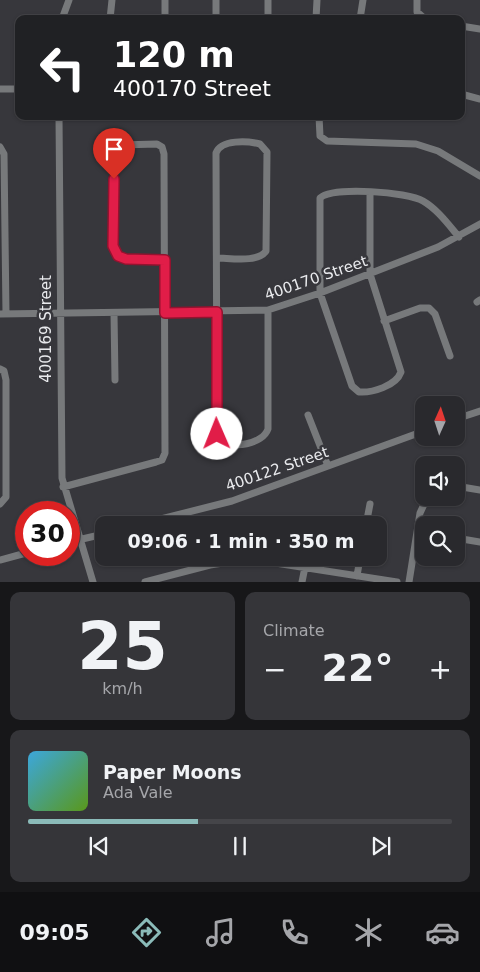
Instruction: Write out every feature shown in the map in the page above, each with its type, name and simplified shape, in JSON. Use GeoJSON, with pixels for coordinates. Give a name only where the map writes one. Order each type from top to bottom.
{"type":"FeatureCollection","features":[{"type":"Feature","properties":{"kind":"street"},"geometry":{"type":"LineString","coordinates":[[63,15],[69,0]]}},
{"type":"Feature","properties":{"kind":"street"},"geometry":{"type":"LineString","coordinates":[[110,15],[112,0]]}},
{"type":"Feature","properties":{"kind":"street"},"geometry":{"type":"LineString","coordinates":[[165,0],[165,15]]}},
{"type":"Feature","properties":{"kind":"street"},"geometry":{"type":"LineString","coordinates":[[216,0],[216,15]]}},
{"type":"Feature","properties":{"kind":"street"},"geometry":{"type":"LineString","coordinates":[[268,0],[268,15]]}},
{"type":"Feature","properties":{"kind":"street"},"geometry":{"type":"LineString","coordinates":[[316,15],[317,0]]}},
{"type":"Feature","properties":{"kind":"street"},"geometry":{"type":"LineString","coordinates":[[361,15],[363,0]]}},
{"type":"Feature","properties":{"kind":"street"},"geometry":{"type":"LineString","coordinates":[[417,0],[417,12],[420,15]]}},
{"type":"Feature","properties":{"kind":"street"},"geometry":{"type":"LineString","coordinates":[[465,27],[480,29]]}},
{"type":"Feature","properties":{"kind":"street"},"geometry":{"type":"LineString","coordinates":[[0,89],[15,89]]}},
{"type":"Feature","properties":{"kind":"street"},"geometry":{"type":"LineString","coordinates":[[465,95],[480,99]]}},
{"type":"Feature","properties":{"kind":"street","name":"400169 Street"},"geometry":{"type":"LineString","coordinates":[[59,120],[61,453],[63,487],[67,501]]}},
{"type":"Feature","properties":{"kind":"street"},"geometry":{"type":"LineString","coordinates":[[319,120],[320,136],[327,142],[416,144],[438,151],[480,176]]}},
{"type":"Feature","properties":{"kind":"street"},"geometry":{"type":"LineString","coordinates":[[63,487],[156,462],[164,456],[165,260],[164,150],[160,145],[153,143],[120,145],[114,152],[114,250],[120,258],[165,260]]}},
{"type":"Feature","properties":{"kind":"street"},"geometry":{"type":"LineString","coordinates":[[217,258],[255,258],[262,256],[266,251],[267,152],[260,144],[226,143],[217,150],[217,258],[217,434],[223,442],[239,444],[259,440],[264,437],[268,429],[268,310]]}},
{"type":"Feature","properties":{"kind":"street"},"geometry":{"type":"LineString","coordinates":[[0,147],[4,154],[3,314]]}},
{"type":"Feature","properties":{"kind":"street"},"geometry":{"type":"LineString","coordinates":[[370,193],[370,274],[401,369],[400,375],[381,388],[359,392],[352,386],[320,294],[320,198],[331,193],[370,193],[400,194],[415,197],[436,211],[459,237]]}},
{"type":"Feature","properties":{"kind":"street","name":"400170 Street"},"geometry":{"type":"LineString","coordinates":[[3,314],[268,310],[320,294],[370,274],[459,237],[480,224]]}},
{"type":"Feature","properties":{"kind":"street"},"geometry":{"type":"LineString","coordinates":[[384,321],[420,308],[429,308],[435,314],[450,356]]}},
{"type":"Feature","properties":{"kind":"street"},"geometry":{"type":"LineString","coordinates":[[114,313],[115,380]]}},
{"type":"Feature","properties":{"kind":"street"},"geometry":{"type":"LineString","coordinates":[[0,369],[4,372],[6,380],[6,497],[0,504]]}},
{"type":"Feature","properties":{"kind":"street"},"geometry":{"type":"LineString","coordinates":[[465,416],[480,411]]}},
{"type":"Feature","properties":{"kind":"street"},"geometry":{"type":"LineString","coordinates":[[308,415],[328,466]]}},
{"type":"Feature","properties":{"kind":"street","name":"400122 Street"},"geometry":{"type":"LineString","coordinates":[[171,516],[232,500],[415,434]]}},
{"type":"Feature","properties":{"kind":"street"},"geometry":{"type":"LineString","coordinates":[[465,488],[480,490]]}},
{"type":"Feature","properties":{"kind":"street"},"geometry":{"type":"LineString","coordinates":[[368,516],[370,504]]}},
{"type":"Feature","properties":{"kind":"street"},"geometry":{"type":"LineString","coordinates":[[80,540],[95,536]]}},
{"type":"Feature","properties":{"kind":"street"},"geometry":{"type":"LineString","coordinates":[[465,540],[480,542]]}},
{"type":"Feature","properties":{"kind":"street","name":"400169 Street"},"geometry":{"type":"LineString","coordinates":[[80,543],[93,582]]}},
{"type":"Feature","properties":{"kind":"street"},"geometry":{"type":"LineString","coordinates":[[409,582],[415,555]]}},
{"type":"Feature","properties":{"kind":"street"},"geometry":{"type":"LineString","coordinates":[[0,560],[15,556]]}},
{"type":"Feature","properties":{"kind":"street"},"geometry":{"type":"LineString","coordinates":[[145,582],[238,560],[263,560],[397,582]]}},
{"type":"Feature","properties":{"kind":"street"},"geometry":{"type":"LineString","coordinates":[[357,576],[359,566]]}},
{"type":"Feature","properties":{"kind":"street"},"geometry":{"type":"LineString","coordinates":[[302,582],[305,567]]}},
{"type":"Feature","properties":{"kind":"route"},"geometry":{"type":"LineString","coordinates":[[114,179],[113,246],[116,254],[120,258],[126,259],[165,260],[165,313],[217,312],[217,434]]}}]}
